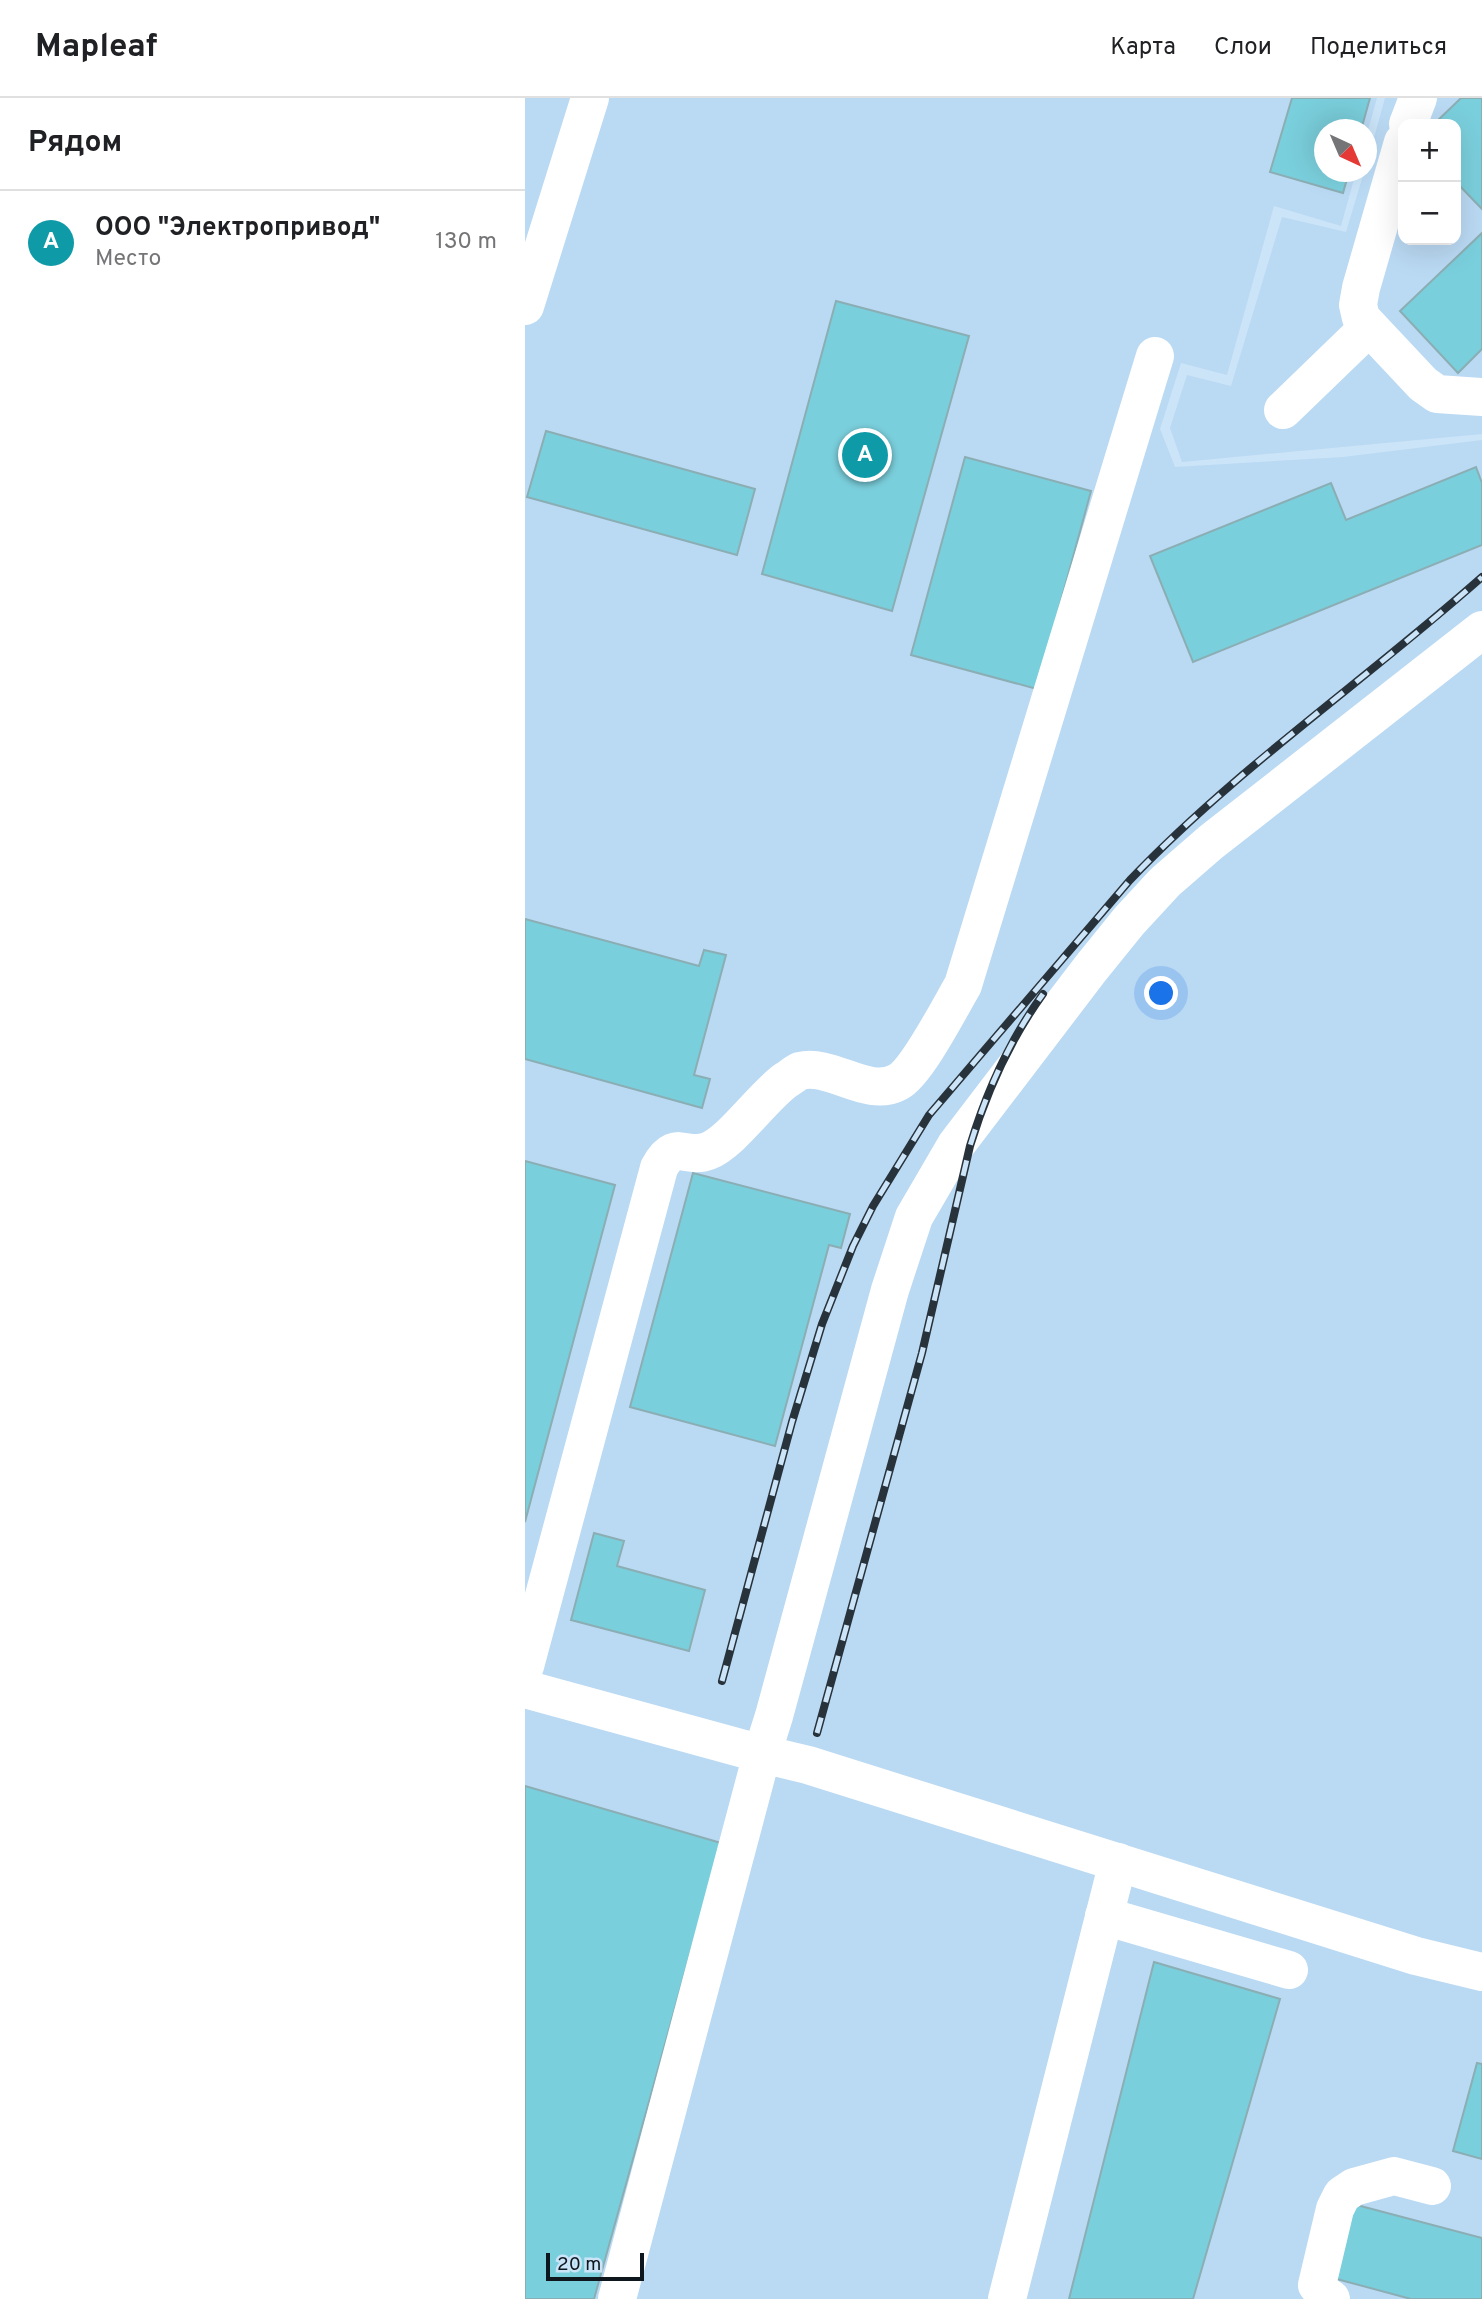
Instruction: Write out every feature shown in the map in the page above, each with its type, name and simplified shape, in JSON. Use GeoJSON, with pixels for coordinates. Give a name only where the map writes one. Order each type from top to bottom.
{"type":"FeatureCollection","features":[{"type":"Feature","properties":{"kind":"street"},"geometry":{"type":"LineString","coordinates":[[525,306],[590,98]]}},
{"type":"Feature","properties":{"kind":"street"},"geometry":{"type":"LineString","coordinates":[[1410,119],[1418,98]]}},
{"type":"Feature","properties":{"kind":"street"},"geometry":{"type":"LineString","coordinates":[[1398,159],[1361,288],[1358,305],[1361,318],[1423,384],[1437,394],[1482,397]]}},
{"type":"Feature","properties":{"kind":"street"},"geometry":{"type":"LineString","coordinates":[[1283,410],[1369,327]]}},
{"type":"Feature","properties":{"kind":"street"},"geometry":{"type":"LineString","coordinates":[[525,1666],[659,1168],[665,1156],[674,1150],[706,1152],[722,1142],[777,1086],[799,1072],[819,1072],[872,1086],[888,1087],[902,1080],[913,1067],[963,985],[1155,356]]}},
{"type":"Feature","properties":{"kind":"street"},"geometry":{"type":"LineString","coordinates":[[617,2299],[762,1754],[775,1716],[890,1290],[914,1217],[956,1145],[1129,920],[1165,882],[1210,842],[1482,630]]}},
{"type":"Feature","properties":{"kind":"street"},"geometry":{"type":"LineString","coordinates":[[525,1689],[808,1765],[1416,1956],[1482,1972]]}},
{"type":"Feature","properties":{"kind":"street"},"geometry":{"type":"LineString","coordinates":[[1007,2299],[1118,1862]]}},
{"type":"Feature","properties":{"kind":"street"},"geometry":{"type":"LineString","coordinates":[[1104,1916],[1289,1970]]}},
{"type":"Feature","properties":{"kind":"street"},"geometry":{"type":"LineString","coordinates":[[1331,2299],[1317,2285],[1335,2208],[1342,2195],[1354,2187],[1394,2176],[1432,2186]]}},
{"type":"Feature","properties":{"kind":"shaded area"},"geometry":{"type":"Polygon","coordinates":[[[525,98],[1377,98],[1371,119],[1314,119],[1314,182],[1353,182],[1341,226],[1274,206],[1227,375],[1181,363],[1160,429],[1175,467],[1343,457],[1482,440],[1482,2299],[525,2299],[525,98]]]}},
{"type":"Feature","properties":{"kind":"shaded area"},"geometry":{"type":"Polygon","coordinates":[[[1385,98],[1482,98],[1482,434],[1182,462],[1170,428],[1187,375],[1231,386],[1282,217],[1346,232],[1361,182],[1377,182],[1377,127],[1385,98]]]}},
{"type":"Feature","properties":{"kind":"building"},"geometry":{"type":"Polygon","coordinates":[[[1292,98],[1370,98],[1364,119],[1314,119],[1314,182],[1346,182],[1343,193],[1270,172],[1292,98]]]}},
{"type":"Feature","properties":{"kind":"building"},"geometry":{"type":"Polygon","coordinates":[[[1461,98],[1482,98],[1482,209],[1461,187],[1461,119],[1439,119],[1461,98]]]}},
{"type":"Feature","properties":{"kind":"building"},"geometry":{"type":"Polygon","coordinates":[[[1482,233],[1482,349],[1458,373],[1400,311],[1482,233]]]}},
{"type":"Feature","properties":{"kind":"building"},"geometry":{"type":"Polygon","coordinates":[[[836,301],[969,336],[892,611],[762,574],[836,301]]]}},
{"type":"Feature","properties":{"kind":"building"},"geometry":{"type":"Polygon","coordinates":[[[546,431],[755,489],[737,555],[527,497],[546,431]]]}},
{"type":"Feature","properties":{"kind":"building"},"geometry":{"type":"Polygon","coordinates":[[[965,457],[1091,491],[1037,689],[911,655],[965,457]]]}},
{"type":"Feature","properties":{"kind":"building"},"geometry":{"type":"Polygon","coordinates":[[[1476,467],[1482,483],[1482,545],[1193,662],[1150,556],[1331,483],[1346,520],[1476,467]]]}},
{"type":"Feature","properties":{"kind":"building"},"geometry":{"type":"Polygon","coordinates":[[[525,919],[699,966],[704,950],[726,955],[694,1075],[710,1079],[702,1108],[525,1059],[525,919]]]}},
{"type":"Feature","properties":{"kind":"building"},"geometry":{"type":"Polygon","coordinates":[[[525,1161],[615,1185],[525,1522],[525,1161]]]}},
{"type":"Feature","properties":{"kind":"building"},"geometry":{"type":"Polygon","coordinates":[[[693,1173],[850,1214],[841,1248],[829,1245],[775,1446],[630,1407],[693,1173]]]}},
{"type":"Feature","properties":{"kind":"building"},"geometry":{"type":"Polygon","coordinates":[[[594,1533],[624,1541],[617,1566],[705,1590],[689,1651],[571,1620],[594,1533]]]}},
{"type":"Feature","properties":{"kind":"building"},"geometry":{"type":"Polygon","coordinates":[[[525,1786],[721,1843],[594,2299],[525,2299],[525,1786]]]}},
{"type":"Feature","properties":{"kind":"building"},"geometry":{"type":"Polygon","coordinates":[[[1154,1962],[1280,1999],[1193,2299],[1069,2299],[1154,1962]]]}},
{"type":"Feature","properties":{"kind":"building"},"geometry":{"type":"Polygon","coordinates":[[[1477,2063],[1482,2064],[1482,2159],[1453,2151],[1477,2063]]]}},
{"type":"Feature","properties":{"kind":"building"},"geometry":{"type":"Polygon","coordinates":[[[1353,2204],[1482,2238],[1482,2299],[1411,2299],[1333,2278],[1353,2204]]]}},
{"type":"Feature","properties":{"kind":"railway"},"geometry":{"type":"LineString","coordinates":[[722,1681],[792,1422],[822,1324],[853,1246],[873,1206],[929,1115],[1130,880],[1171,839],[1258,762],[1482,577]]}},
{"type":"Feature","properties":{"kind":"railway"},"geometry":{"type":"LineString","coordinates":[[817,1733],[922,1353],[970,1146],[1000,1067],[1043,994]]}},
{"type":"Feature","properties":{"kind":"place","name":"ООО \"Электропривод\""},"geometry":{"type":"Point","coordinates":[865,455]}}]}
